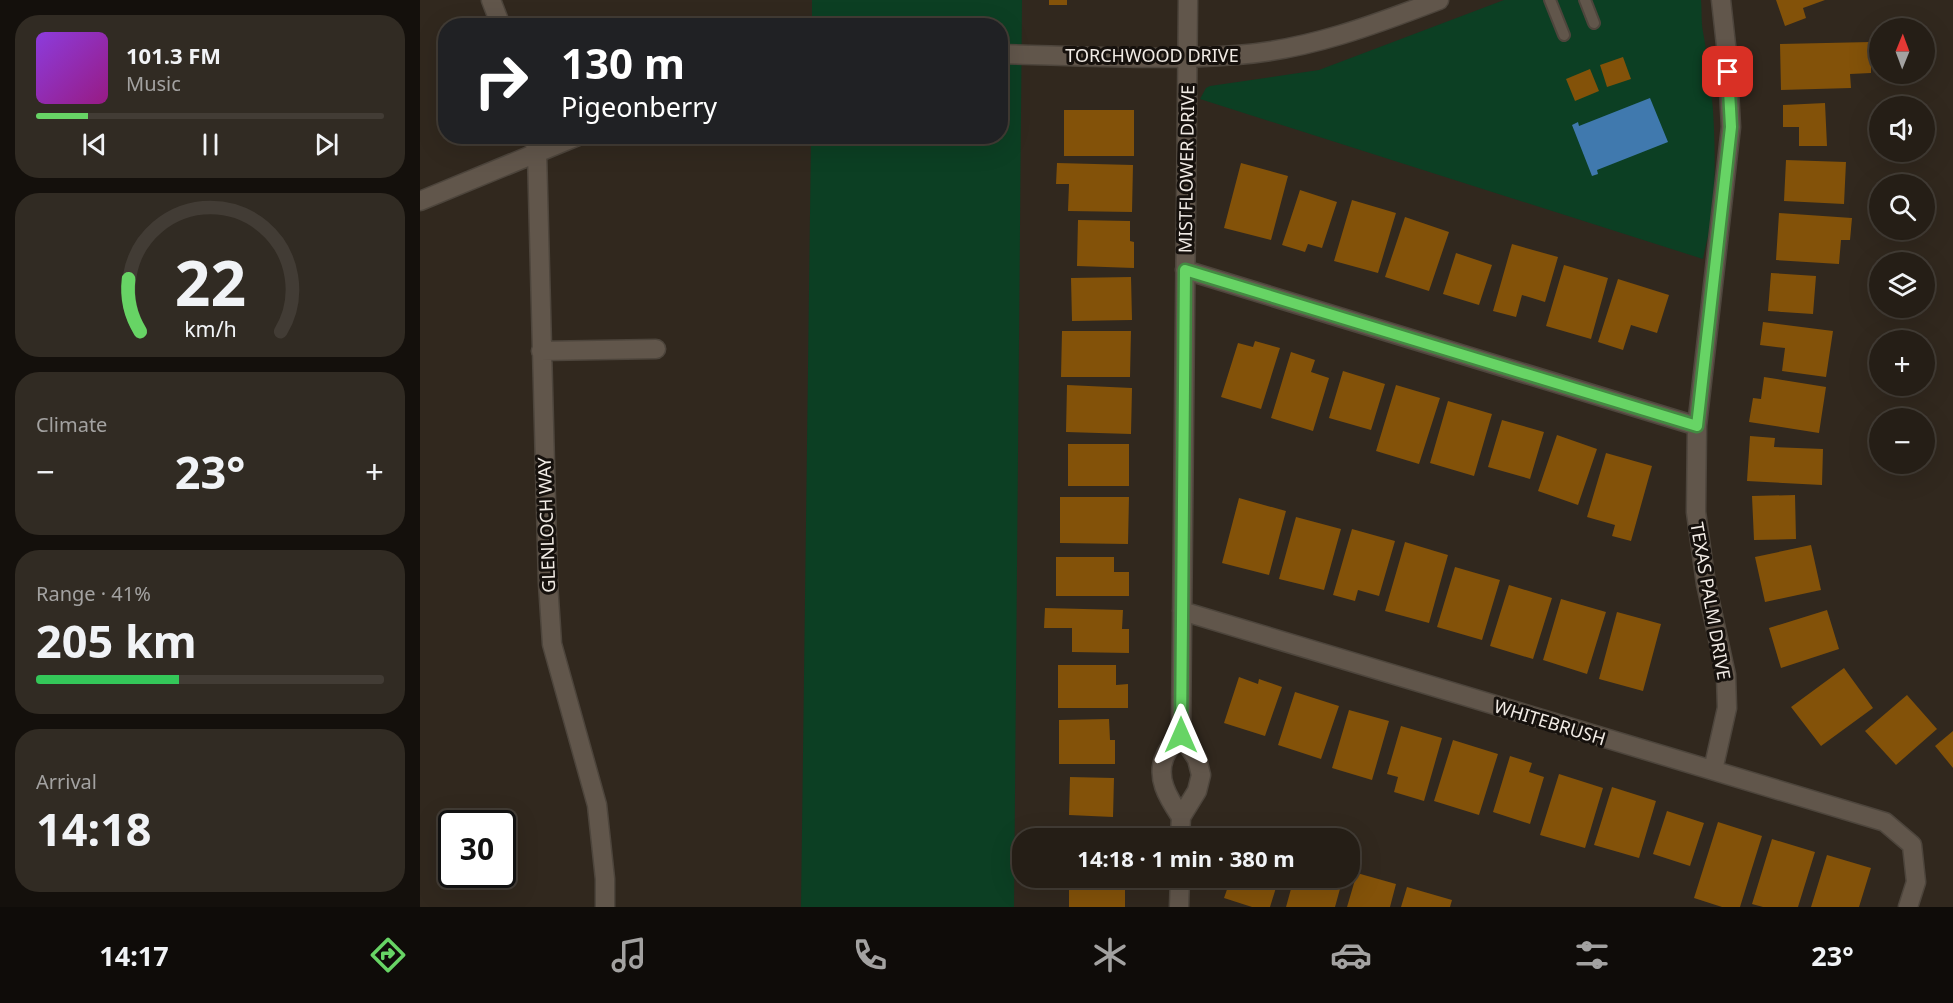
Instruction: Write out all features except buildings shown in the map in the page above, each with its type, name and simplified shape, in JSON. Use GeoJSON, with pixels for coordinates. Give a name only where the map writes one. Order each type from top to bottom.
{"type":"FeatureCollection","features":[{"type":"Feature","properties":{"kind":"street"},"geometry":{"type":"LineString","coordinates":[[491,0],[498,18]]}},
{"type":"Feature","properties":{"kind":"street","name":"MISTFLOWER DRIVE"},"geometry":{"type":"LineString","coordinates":[[1181,735],[1188,0]]}},
{"type":"Feature","properties":{"kind":"street","name":"TORCHWOOD DRIVE"},"geometry":{"type":"LineString","coordinates":[[1008,54],[1188,57],[1239,55],[1296,46],[1373,26],[1439,0]]}},
{"type":"Feature","properties":{"kind":"street","name":"TEXAS PALM DRIVE"},"geometry":{"type":"LineString","coordinates":[[1713,770],[1727,708],[1726,675],[1706,584],[1696,512],[1697,426],[1731,127],[1721,0]]}},
{"type":"Feature","properties":{"kind":"street"},"geometry":{"type":"LineString","coordinates":[[420,201],[535,145]]}},
{"type":"Feature","properties":{"kind":"street","name":"GLENLOCH WAY"},"geometry":{"type":"LineString","coordinates":[[535,145],[548,583],[552,644],[597,805],[605,879],[605,907]]}},
{"type":"Feature","properties":{"kind":"street"},"geometry":{"type":"LineString","coordinates":[[1185,270],[1697,426]]}},
{"type":"Feature","properties":{"kind":"street"},"geometry":{"type":"LineString","coordinates":[[541,351],[656,349]]}},
{"type":"Feature","properties":{"kind":"street","name":"WHITEBRUSH"},"geometry":{"type":"LineString","coordinates":[[1182,611],[1885,822],[1912,845],[1916,882],[1908,907]]}},
{"type":"Feature","properties":{"kind":"street"},"geometry":{"type":"LineString","coordinates":[[1180,828],[1181,818],[1197,791],[1201,775],[1197,759],[1181,735],[1165,755],[1161,776],[1166,793],[1181,818]]}},
{"type":"Feature","properties":{"kind":"street"},"geometry":{"type":"LineString","coordinates":[[1179,907],[1180,888]]}},
{"type":"Feature","properties":{"kind":"lane"},"geometry":{"type":"LineString","coordinates":[[1550,0],[1564,35]]}},
{"type":"Feature","properties":{"kind":"lane"},"geometry":{"type":"LineString","coordinates":[[1585,0],[1594,23]]}},
{"type":"Feature","properties":{"kind":"green space"},"geometry":{"type":"Polygon","coordinates":[[[812,0],[1022,0],[1015,828],[1012,828],[1014,907],[801,907],[811,144],[1008,144],[1008,18],[812,18],[812,0]]]}},
{"type":"Feature","properties":{"kind":"green space"},"geometry":{"type":"Polygon","coordinates":[[[1504,0],[1701,0],[1702,28],[1714,120],[1715,165],[1713,210],[1703,259],[1200,99],[1206,88],[1210,86],[1319,70],[1504,0]]]}},
{"type":"Feature","properties":{"kind":"water"},"geometry":{"type":"Polygon","coordinates":[[[1650,98],[1668,142],[1597,170],[1598,174],[1592,176],[1572,125],[1578,122],[1579,126],[1650,98]]]}},
{"type":"Feature","properties":{"kind":"route"},"geometry":{"type":"LineString","coordinates":[[1181,735],[1185,270],[1697,426],[1731,127],[1728,72]]}}]}
